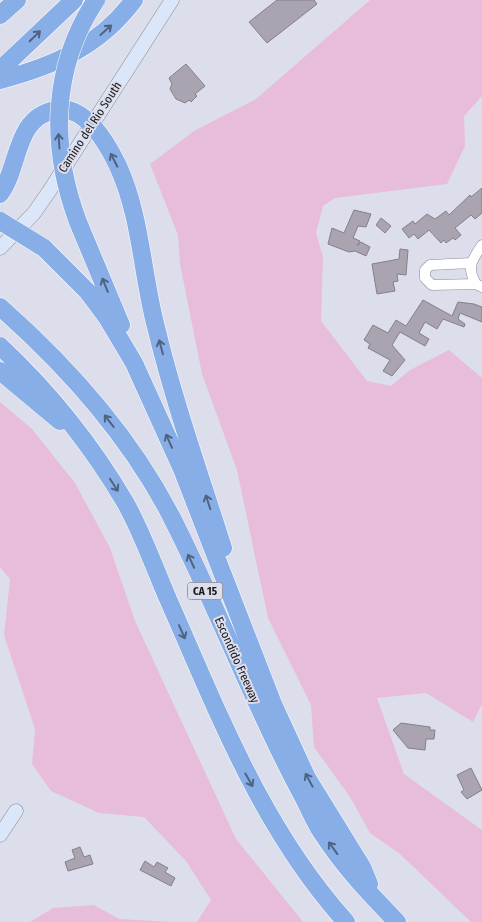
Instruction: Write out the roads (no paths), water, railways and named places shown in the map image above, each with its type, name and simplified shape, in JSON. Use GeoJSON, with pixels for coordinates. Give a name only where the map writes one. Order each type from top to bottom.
{"type":"FeatureCollection","features":[{"type":"Feature","properties":{"kind":"highway"},"geometry":{"type":"LineString","coordinates":[[0,15],[17,0]]}},
{"type":"Feature","properties":{"kind":"highway"},"geometry":{"type":"LineString","coordinates":[[0,70],[74,0]]}},
{"type":"Feature","properties":{"kind":"highway"},"geometry":{"type":"LineString","coordinates":[[96,0],[84,20],[71,50],[63,80],[59,113],[61,165],[78,222],[123,329],[134,363]]}},
{"type":"Feature","properties":{"kind":"highway"},"geometry":{"type":"LineString","coordinates":[[0,80],[41,69],[80,50],[107,30],[134,0]]}},
{"type":"Feature","properties":{"kind":"highway"},"geometry":{"type":"LineString","coordinates":[[0,194],[24,135],[40,115],[54,110],[66,109],[78,113],[104,140],[118,166],[130,198],[155,326],[169,378],[239,601],[246,633]]}},
{"type":"Feature","properties":{"kind":"highway"},"geometry":{"type":"LineString","coordinates":[[0,221],[44,248],[88,292],[111,323],[134,363],[182,469],[273,704],[307,778],[362,866],[375,899]]}},
{"type":"Feature","properties":{"kind":"highway","name":"Escondido Freeway"},"geometry":{"type":"LineString","coordinates":[[0,307],[42,344],[82,386],[118,433],[145,474],[170,515],[273,741],[321,832],[349,870],[397,922]]}},
{"type":"Feature","properties":{"kind":"highway","name":"CA 15"},"geometry":{"type":"LineString","coordinates":[[0,346],[62,410],[126,503],[242,766],[270,818],[299,863],[346,922]]}},
{"type":"Feature","properties":{"kind":"highway"},"geometry":{"type":"LineString","coordinates":[[0,361],[40,405]]}},
{"type":"Feature","properties":{"kind":"highway"},"geometry":{"type":"LineString","coordinates":[[0,371],[87,444]]}},
{"type":"Feature","properties":{"kind":"street","name":"Camino del Rio South"},"geometry":{"type":"LineString","coordinates":[[0,248],[10,240],[34,213],[172,0]]}},
{"type":"Feature","properties":{"kind":"street"},"geometry":{"type":"LineString","coordinates":[[479,285],[470,274],[471,263],[482,245]]}},
{"type":"Feature","properties":{"kind":"street"},"geometry":{"type":"LineString","coordinates":[[471,263],[430,265],[425,270],[425,278],[432,285],[479,285]]}},
{"type":"Feature","properties":{"kind":"street"},"geometry":{"type":"LineString","coordinates":[[0,835],[16,811]]}}]}
